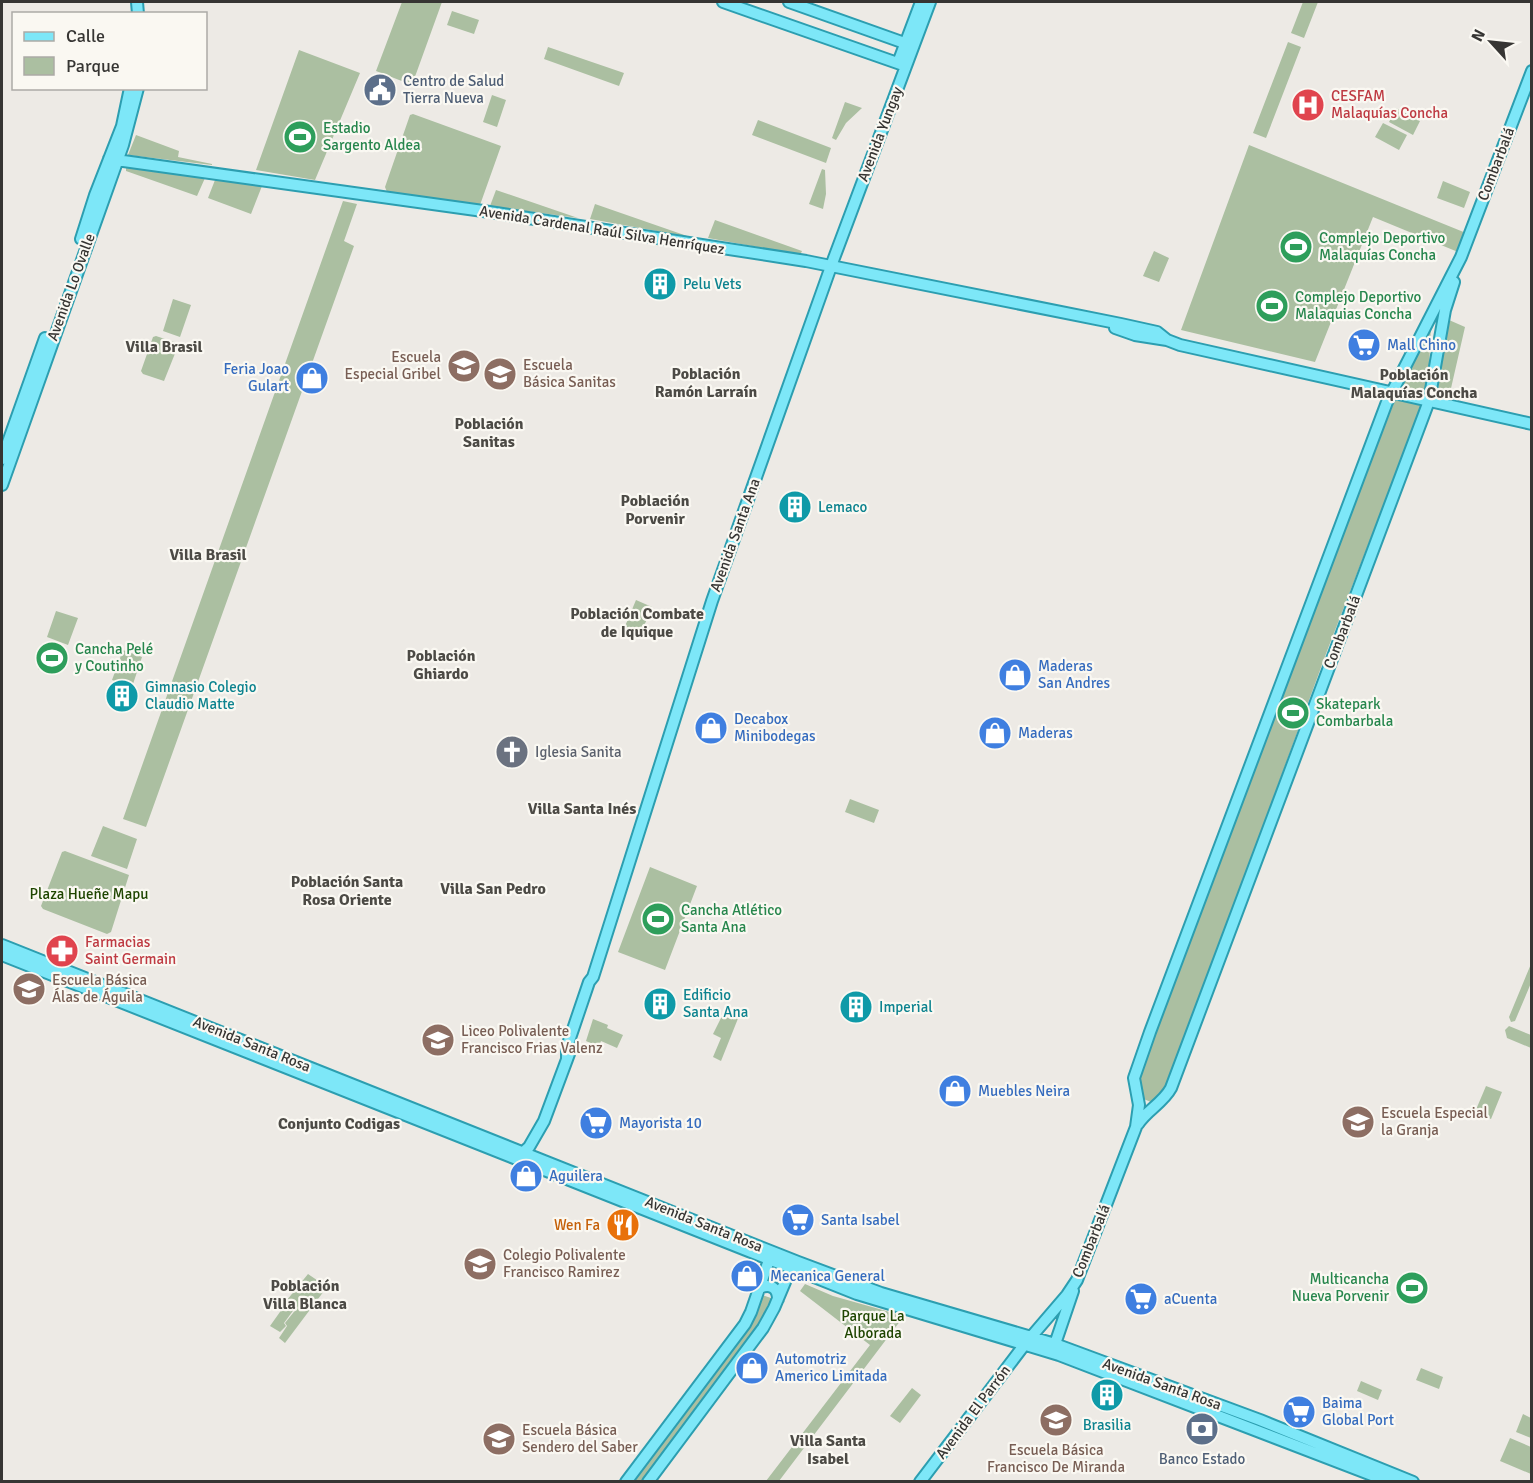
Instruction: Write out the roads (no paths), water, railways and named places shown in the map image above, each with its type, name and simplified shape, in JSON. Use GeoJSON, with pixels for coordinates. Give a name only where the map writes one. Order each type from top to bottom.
{"type":"FeatureCollection","features":[{"type":"Feature","properties":{"kind":"main road"},"geometry":{"type":"LineString","coordinates":[[723,2],[902,64]]}},
{"type":"Feature","properties":{"kind":"main road"},"geometry":{"type":"LineString","coordinates":[[789,2],[909,45]]}},
{"type":"Feature","properties":{"kind":"main road","name":"Avenida Yungay"},"geometry":{"type":"LineString","coordinates":[[831,266],[909,45],[921,2]]}},
{"type":"Feature","properties":{"kind":"main road","name":"Avenida Yungay"},"geometry":{"type":"LineString","coordinates":[[909,45],[930,2]]}},
{"type":"Feature","properties":{"kind":"main road","name":"Combarbalá"},"geometry":{"type":"LineString","coordinates":[[1136,1127],[1145,1114],[1167,1095],[1171,1088],[1429,401],[1442,323],[1461,257],[1532,71]]}},
{"type":"Feature","properties":{"kind":"main road","name":"Avenida Lo Ovalle"},"geometry":{"type":"LineString","coordinates":[[2,485],[113,160],[130,90]]}},
{"type":"Feature","properties":{"kind":"main road","name":"Avenida Lo Ovalle"},"geometry":{"type":"LineString","coordinates":[[2,459],[113,160],[132,117],[138,90]]}},
{"type":"Feature","properties":{"kind":"main road","name":"Avenida Cardenal Raúl Silva Henríquez"},"geometry":{"type":"LineString","coordinates":[[113,160],[475,210],[831,266],[1092,318],[1135,335],[1167,340],[1175,344],[1532,424]]}},
{"type":"Feature","properties":{"kind":"main road","name":"Combarbalá"},"geometry":{"type":"LineString","coordinates":[[1028,1340],[1077,1280],[1136,1127],[1139,1112],[1134,1078],[1150,1032],[1391,392],[1461,257]]}},
{"type":"Feature","properties":{"kind":"main road","name":"Avenida Santa Ana"},"geometry":{"type":"LineString","coordinates":[[520,1156],[529,1147],[547,1115],[567,1059],[571,1037],[589,982],[593,977],[712,601],[831,266]]}},
{"type":"Feature","properties":{"kind":"main road"},"geometry":{"type":"LineString","coordinates":[[1429,317],[1436,317],[1442,323]]}},
{"type":"Feature","properties":{"kind":"main road","name":"Avenida Santa Rosa"},"geometry":{"type":"LineString","coordinates":[[2,945],[769,1260],[790,1262]]}},
{"type":"Feature","properties":{"kind":"main road","name":"Avenida Santa Rosa"},"geometry":{"type":"LineString","coordinates":[[2,955],[790,1262],[887,1305],[1028,1340],[1054,1344],[1268,1423],[1389,1478]]}},
{"type":"Feature","properties":{"kind":"main road"},"geometry":{"type":"LineString","coordinates":[[1137,1099],[1145,1104],[1156,1105]]}},
{"type":"Feature","properties":{"kind":"main road"},"geometry":{"type":"LineString","coordinates":[[626,1482],[745,1324],[769,1260]]}},
{"type":"Feature","properties":{"kind":"main road"},"geometry":{"type":"LineString","coordinates":[[648,1482],[755,1340],[778,1299],[790,1262]]}},
{"type":"Feature","properties":{"kind":"main road"},"geometry":{"type":"LineString","coordinates":[[1054,1344],[1077,1280]]}},
{"type":"Feature","properties":{"kind":"main road"},"geometry":{"type":"LineString","coordinates":[[760,1288],[772,1286],[777,1292],[778,1299]]}},
{"type":"Feature","properties":{"kind":"main road"},"geometry":{"type":"LineString","coordinates":[[1047,1318],[1060,1328]]}},
{"type":"Feature","properties":{"kind":"main road","name":"Avenida Santa Rosa"},"geometry":{"type":"LineString","coordinates":[[1028,1340],[1104,1371],[1389,1478],[1413,1482]]}},
{"type":"Feature","properties":{"kind":"main road","name":"Avenida El Parrón"},"geometry":{"type":"LineString","coordinates":[[920,1482],[1028,1340]]}},
{"type":"Feature","properties":{"kind":"place","name":"Centro de Salud Tierra Nueva"},"geometry":{"type":"Point","coordinates":[380,90]}},
{"type":"Feature","properties":{"kind":"place","name":"CESFAM Malaquías Concha"},"geometry":{"type":"Point","coordinates":[1308,105]}},
{"type":"Feature","properties":{"kind":"place","name":"Estadio Sargento Aldea"},"geometry":{"type":"Point","coordinates":[300,137]}},
{"type":"Feature","properties":{"kind":"place","name":"Complejo Deportivo Malaquías Concha"},"geometry":{"type":"Point","coordinates":[1296,247]}},
{"type":"Feature","properties":{"kind":"place","name":"Pelu Vets"},"geometry":{"type":"Point","coordinates":[660,284]}},
{"type":"Feature","properties":{"kind":"place","name":"Complejo Deportivo Malaquias Concha"},"geometry":{"type":"Point","coordinates":[1272,306]}},
{"type":"Feature","properties":{"kind":"place","name":"Mall Chino"},"geometry":{"type":"Point","coordinates":[1364,345]}},
{"type":"Feature","properties":{"kind":"place","name":"Escuela Especial Gribel"},"geometry":{"type":"Point","coordinates":[464,366]}},
{"type":"Feature","properties":{"kind":"place","name":"Escuela Básica Sanitas"},"geometry":{"type":"Point","coordinates":[500,374]}},
{"type":"Feature","properties":{"kind":"place","name":"Feria Joao Gulart"},"geometry":{"type":"Point","coordinates":[312,378]}},
{"type":"Feature","properties":{"kind":"place","name":"Lemaco"},"geometry":{"type":"Point","coordinates":[795,507]}},
{"type":"Feature","properties":{"kind":"place","name":"Cancha Pelé y Coutinho"},"geometry":{"type":"Point","coordinates":[52,658]}},
{"type":"Feature","properties":{"kind":"place","name":"Maderas San Andres"},"geometry":{"type":"Point","coordinates":[1015,675]}},
{"type":"Feature","properties":{"kind":"place","name":"Gimnasio Colegio Claudio Matte"},"geometry":{"type":"Point","coordinates":[122,696]}},
{"type":"Feature","properties":{"kind":"place","name":"Skatepark Combarbala"},"geometry":{"type":"Point","coordinates":[1293,713]}},
{"type":"Feature","properties":{"kind":"place","name":"Decabox Minibodegas"},"geometry":{"type":"Point","coordinates":[711,728]}},
{"type":"Feature","properties":{"kind":"place","name":"Maderas"},"geometry":{"type":"Point","coordinates":[995,733]}},
{"type":"Feature","properties":{"kind":"place","name":"Iglesia Sanita"},"geometry":{"type":"Point","coordinates":[512,752]}},
{"type":"Feature","properties":{"kind":"place","name":"Cancha Atlético Santa Ana"},"geometry":{"type":"Point","coordinates":[658,919]}},
{"type":"Feature","properties":{"kind":"place","name":"Farmacias Saint Germain"},"geometry":{"type":"Point","coordinates":[62,951]}},
{"type":"Feature","properties":{"kind":"place","name":"Escuela Básica Álas de Águila"},"geometry":{"type":"Point","coordinates":[29,989]}},
{"type":"Feature","properties":{"kind":"place","name":"Edificio Santa Ana"},"geometry":{"type":"Point","coordinates":[660,1004]}},
{"type":"Feature","properties":{"kind":"place","name":"Imperial"},"geometry":{"type":"Point","coordinates":[856,1007]}},
{"type":"Feature","properties":{"kind":"place","name":"Liceo Polivalente Francisco Frias Valenz"},"geometry":{"type":"Point","coordinates":[438,1040]}},
{"type":"Feature","properties":{"kind":"place","name":"Muebles Neira"},"geometry":{"type":"Point","coordinates":[955,1091]}},
{"type":"Feature","properties":{"kind":"place","name":"Escuela Especial la Granja"},"geometry":{"type":"Point","coordinates":[1358,1122]}},
{"type":"Feature","properties":{"kind":"place","name":"Mayorista 10"},"geometry":{"type":"Point","coordinates":[596,1123]}},
{"type":"Feature","properties":{"kind":"place","name":"Aguilera"},"geometry":{"type":"Point","coordinates":[526,1176]}},
{"type":"Feature","properties":{"kind":"place","name":"Santa Isabel"},"geometry":{"type":"Point","coordinates":[798,1220]}},
{"type":"Feature","properties":{"kind":"place","name":"Wen Fa"},"geometry":{"type":"Point","coordinates":[623,1225]}},
{"type":"Feature","properties":{"kind":"place","name":"Colegio Polivalente Francisco Ramirez"},"geometry":{"type":"Point","coordinates":[480,1264]}},
{"type":"Feature","properties":{"kind":"place","name":"Mecanica General"},"geometry":{"type":"Point","coordinates":[747,1276]}},
{"type":"Feature","properties":{"kind":"place","name":"Multicancha Nueva Porvenir"},"geometry":{"type":"Point","coordinates":[1412,1288]}},
{"type":"Feature","properties":{"kind":"place","name":"aCuenta"},"geometry":{"type":"Point","coordinates":[1141,1299]}},
{"type":"Feature","properties":{"kind":"place","name":"Automotriz Americo Limitada"},"geometry":{"type":"Point","coordinates":[752,1368]}},
{"type":"Feature","properties":{"kind":"place","name":"Brasilia"},"geometry":{"type":"Point","coordinates":[1107,1395]}},
{"type":"Feature","properties":{"kind":"place","name":"Baima Global Port"},"geometry":{"type":"Point","coordinates":[1299,1412]}},
{"type":"Feature","properties":{"kind":"place","name":"Escuela Básica Francisco De Miranda"},"geometry":{"type":"Point","coordinates":[1056,1420]}},
{"type":"Feature","properties":{"kind":"place","name":"Banco Estado"},"geometry":{"type":"Point","coordinates":[1202,1429]}},
{"type":"Feature","properties":{"kind":"place","name":"Escuela Básica Sendero del Saber"},"geometry":{"type":"Point","coordinates":[499,1439]}},
{"type":"Feature","properties":{"kind":"district","name":"Villa Brasil"},"geometry":{"type":"Point","coordinates":[164,347]}},
{"type":"Feature","properties":{"kind":"district","name":"Población Ramón Larraín"},"geometry":{"type":"Point","coordinates":[706,383]}},
{"type":"Feature","properties":{"kind":"district","name":"Población Malaquías Concha"},"geometry":{"type":"Point","coordinates":[1414,384]}},
{"type":"Feature","properties":{"kind":"district","name":"Población Sanitas"},"geometry":{"type":"Point","coordinates":[489,433]}},
{"type":"Feature","properties":{"kind":"district","name":"Población Porvenir"},"geometry":{"type":"Point","coordinates":[655,510]}},
{"type":"Feature","properties":{"kind":"district","name":"Villa Brasil"},"geometry":{"type":"Point","coordinates":[208,555]}},
{"type":"Feature","properties":{"kind":"district","name":"Población Combate de Iquique"},"geometry":{"type":"Point","coordinates":[637,623]}},
{"type":"Feature","properties":{"kind":"district","name":"Población Ghiardo"},"geometry":{"type":"Point","coordinates":[441,665]}},
{"type":"Feature","properties":{"kind":"district","name":"Villa Santa Inés"},"geometry":{"type":"Point","coordinates":[582,809]}},
{"type":"Feature","properties":{"kind":"district","name":"Villa San Pedro"},"geometry":{"type":"Point","coordinates":[493,889]}},
{"type":"Feature","properties":{"kind":"district","name":"Población Santa Rosa Oriente"},"geometry":{"type":"Point","coordinates":[347,891]}},
{"type":"Feature","properties":{"kind":"district","name":"Conjunto Codigas"},"geometry":{"type":"Point","coordinates":[339,1124]}},
{"type":"Feature","properties":{"kind":"district","name":"Población Villa Blanca"},"geometry":{"type":"Point","coordinates":[305,1295]}},
{"type":"Feature","properties":{"kind":"district","name":"Villa Santa Isabel"},"geometry":{"type":"Point","coordinates":[828,1450]}},
{"type":"Feature","properties":{"kind":"park label","name":"Plaza Hueñe Mapu"},"geometry":{"type":"Point","coordinates":[89,894]}},
{"type":"Feature","properties":{"kind":"park label","name":"Parque La Alborada"},"geometry":{"type":"Point","coordinates":[873,1324]}}]}
